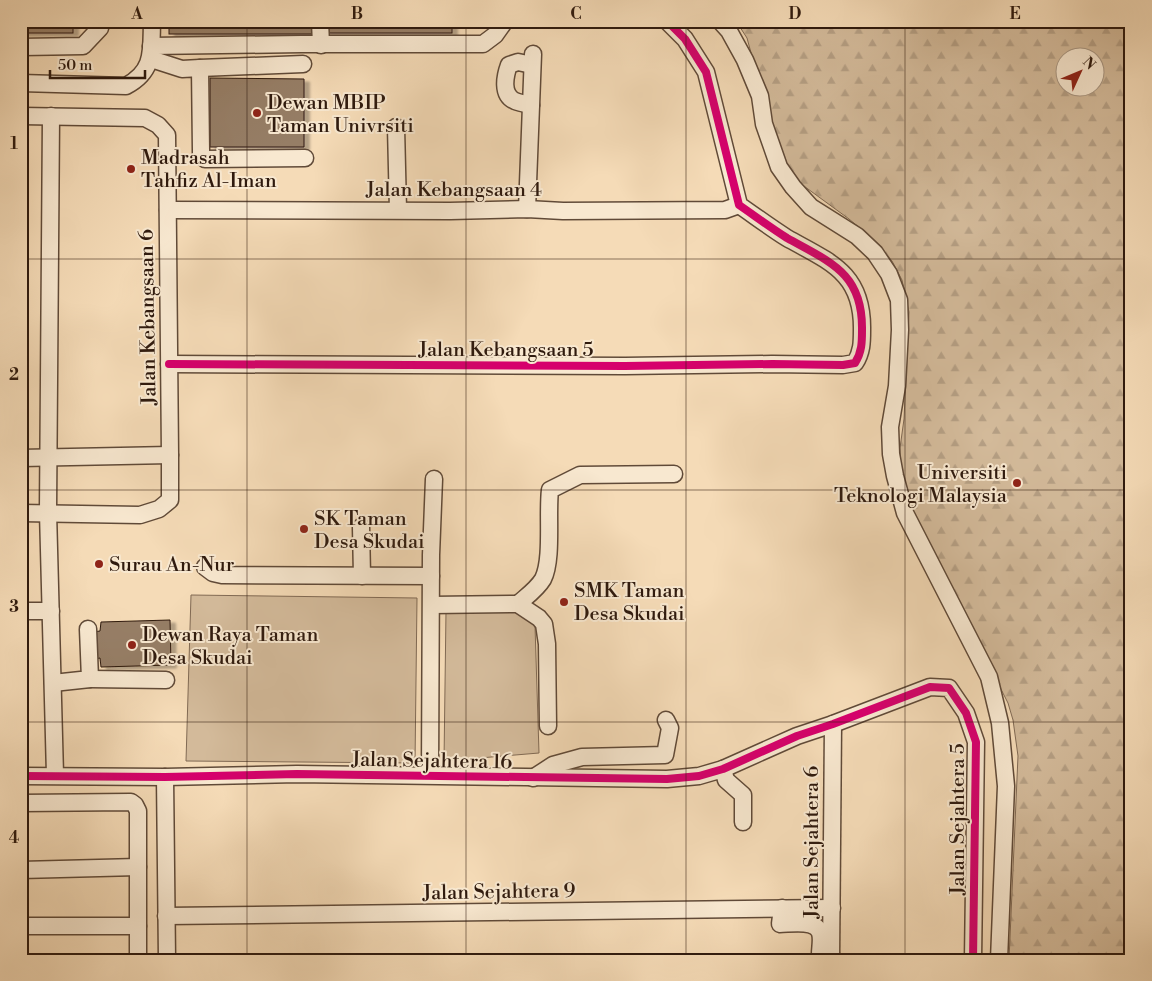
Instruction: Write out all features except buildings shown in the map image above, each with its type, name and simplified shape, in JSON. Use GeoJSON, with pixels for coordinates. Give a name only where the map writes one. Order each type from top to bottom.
{"type":"FeatureCollection","features":[{"type":"Feature","properties":{"kind":"street"},"geometry":{"type":"LineString","coordinates":[[21,47],[82,46],[100,28],[101,21]]}},
{"type":"Feature","properties":{"kind":"street"},"geometry":{"type":"LineString","coordinates":[[21,84],[126,86],[135,81],[145,71],[151,53],[152,21]]}},
{"type":"Feature","properties":{"kind":"street"},"geometry":{"type":"LineString","coordinates":[[320,21],[321,44]]}},
{"type":"Feature","properties":{"kind":"street"},"geometry":{"type":"LineString","coordinates":[[151,53],[321,44],[483,44],[495,35],[505,21]]}},
{"type":"Feature","properties":{"kind":"street"},"geometry":{"type":"LineString","coordinates":[[667,21],[685,39],[706,72],[739,206]]}},
{"type":"Feature","properties":{"kind":"street"},"geometry":{"type":"LineString","coordinates":[[720,21],[729,31],[746,60],[760,96],[764,124],[778,167],[793,187],[812,207],[857,236],[875,253],[889,274],[899,300],[900,330],[897,386],[890,427],[891,454],[895,476],[905,513],[989,677],[1000,723],[1006,786],[1000,960]]}},
{"type":"Feature","properties":{"kind":"street"},"geometry":{"type":"LineString","coordinates":[[151,53],[182,69],[303,64]]}},
{"type":"Feature","properties":{"kind":"street"},"geometry":{"type":"LineString","coordinates":[[527,209],[533,60],[509,65],[505,78],[508,95],[514,101],[531,105]]}},
{"type":"Feature","properties":{"kind":"street"},"geometry":{"type":"LineString","coordinates":[[200,68],[201,150],[205,159],[305,158]]}},
{"type":"Feature","properties":{"kind":"street"},"geometry":{"type":"LineString","coordinates":[[21,116],[51,116],[48,512],[55,775]]}},
{"type":"Feature","properties":{"kind":"street","name":"Jalan Kebangsaan 6"},"geometry":{"type":"LineString","coordinates":[[48,512],[140,515],[160,509],[170,500],[167,135],[158,125],[144,118],[51,116]]}},
{"type":"Feature","properties":{"kind":"street"},"geometry":{"type":"LineString","coordinates":[[396,127],[398,210]]}},
{"type":"Feature","properties":{"kind":"street","name":"Jalan Kebangsaan 4"},"geometry":{"type":"LineString","coordinates":[[168,210],[725,210],[739,206]]}},
{"type":"Feature","properties":{"kind":"street","name":"Jalan Kebangsaan 5"},"geometry":{"type":"LineString","coordinates":[[169,364],[843,365],[855,363],[860,355],[862,345],[862,323],[859,300],[850,281],[841,270],[739,206]]}},
{"type":"Feature","properties":{"kind":"street"},"geometry":{"type":"LineString","coordinates":[[21,458],[170,455]]}},
{"type":"Feature","properties":{"kind":"street"},"geometry":{"type":"LineString","coordinates":[[518,604],[544,578],[548,559],[550,490],[580,475],[674,474]]}},
{"type":"Feature","properties":{"kind":"street"},"geometry":{"type":"LineString","coordinates":[[430,775],[431,576],[434,478]]}},
{"type":"Feature","properties":{"kind":"street"},"geometry":{"type":"LineString","coordinates":[[21,513],[48,512]]}},
{"type":"Feature","properties":{"kind":"street"},"geometry":{"type":"LineString","coordinates":[[361,527],[362,576]]}},
{"type":"Feature","properties":{"kind":"street"},"geometry":{"type":"LineString","coordinates":[[205,567],[213,573],[222,575],[431,576]]}},
{"type":"Feature","properties":{"kind":"street"},"geometry":{"type":"LineString","coordinates":[[432,605],[518,604],[539,618],[544,624],[547,644],[548,726]]}},
{"type":"Feature","properties":{"kind":"street"},"geometry":{"type":"LineString","coordinates":[[21,611],[51,611]]}},
{"type":"Feature","properties":{"kind":"street"},"geometry":{"type":"LineString","coordinates":[[88,629],[90,679]]}},
{"type":"Feature","properties":{"kind":"street"},"geometry":{"type":"LineString","coordinates":[[53,683],[90,679],[166,680]]}},
{"type":"Feature","properties":{"kind":"street","name":"Jalan Sejahtera 5"},"geometry":{"type":"LineString","coordinates":[[833,724],[930,687],[949,688],[966,713],[976,742],[973,960]]}},
{"type":"Feature","properties":{"kind":"street"},"geometry":{"type":"LineString","coordinates":[[666,720],[670,728],[665,754],[666,779]]}},
{"type":"Feature","properties":{"kind":"street","name":"Jalan Sejahtera 16"},"geometry":{"type":"LineString","coordinates":[[21,776],[165,777],[297,774],[666,779],[699,776],[723,769],[797,736],[833,724]]}},
{"type":"Feature","properties":{"kind":"street","name":"Jalan Sejahtera 6"},"geometry":{"type":"LineString","coordinates":[[832,957],[833,724]]}},
{"type":"Feature","properties":{"kind":"street"},"geometry":{"type":"LineString","coordinates":[[533,778],[553,765],[582,757],[665,754]]}},
{"type":"Feature","properties":{"kind":"street"},"geometry":{"type":"LineString","coordinates":[[723,769],[726,780],[743,795],[743,822]]}},
{"type":"Feature","properties":{"kind":"street"},"geometry":{"type":"LineString","coordinates":[[165,777],[166,960]]}},
{"type":"Feature","properties":{"kind":"street"},"geometry":{"type":"LineString","coordinates":[[21,803],[132,802],[135,805],[138,811],[138,960]]}},
{"type":"Feature","properties":{"kind":"street"},"geometry":{"type":"LineString","coordinates":[[21,870],[138,867]]}},
{"type":"Feature","properties":{"kind":"street"},"geometry":{"type":"LineString","coordinates":[[782,908],[780,924],[809,924],[816,927],[820,933],[820,954],[832,957]]}},
{"type":"Feature","properties":{"kind":"street","name":"Jalan Sejahtera 9"},"geometry":{"type":"LineString","coordinates":[[166,916],[832,908]]}},
{"type":"Feature","properties":{"kind":"street"},"geometry":{"type":"LineString","coordinates":[[21,926],[138,926]]}},
{"type":"Feature","properties":{"kind":"green space","name":"Universiti Teknologi Malaysia"},"geometry":{"type":"Polygon","coordinates":[[[736,21],[1131,21],[1131,960],[1009,960],[1018,756],[1013,720],[1008,703],[912,514],[901,473],[900,448],[904,419],[909,312],[902,280],[892,261],[873,239],[797,181],[784,167],[747,38],[736,21]]]}},
{"type":"Feature","properties":{"kind":"green space"},"geometry":{"type":"Polygon","coordinates":[[[191,595],[417,598],[415,763],[186,761],[191,595]]]}},
{"type":"Feature","properties":{"kind":"green space"},"geometry":{"type":"Polygon","coordinates":[[[514,609],[535,626],[539,753],[444,761],[446,611],[514,609]]]}},
{"type":"Feature","properties":{"kind":"cycle path"},"geometry":{"type":"LineString","coordinates":[[169,364],[625,366],[843,365],[855,363],[862,343],[861,311],[857,295],[850,282],[830,263],[787,238],[739,205],[706,72],[685,39],[667,21]]}},
{"type":"Feature","properties":{"kind":"cycle path"},"geometry":{"type":"LineString","coordinates":[[21,776],[165,777],[297,774],[667,779],[699,776],[723,769],[797,736],[930,687],[949,688],[966,713],[976,742],[973,960]]}},
{"type":"Feature","properties":{"kind":"place","name":"Dewan MBIP Taman Univrsiti"},"geometry":{"type":"Point","coordinates":[257,113]}},
{"type":"Feature","properties":{"kind":"place","name":"Madrasah Tahfiz Al-Iman"},"geometry":{"type":"Point","coordinates":[131,169]}},
{"type":"Feature","properties":{"kind":"place","name":"Universiti Teknologi Malaysia"},"geometry":{"type":"Point","coordinates":[1017,483]}},
{"type":"Feature","properties":{"kind":"place","name":"SK Taman Desa Skudai"},"geometry":{"type":"Point","coordinates":[304,529]}},
{"type":"Feature","properties":{"kind":"place","name":"Surau An-Nur"},"geometry":{"type":"Point","coordinates":[99,564]}},
{"type":"Feature","properties":{"kind":"place","name":"SMK Taman Desa Skudai"},"geometry":{"type":"Point","coordinates":[564,602]}},
{"type":"Feature","properties":{"kind":"place","name":"Dewan Raya Taman Desa Skudai"},"geometry":{"type":"Point","coordinates":[132,645]}}]}
